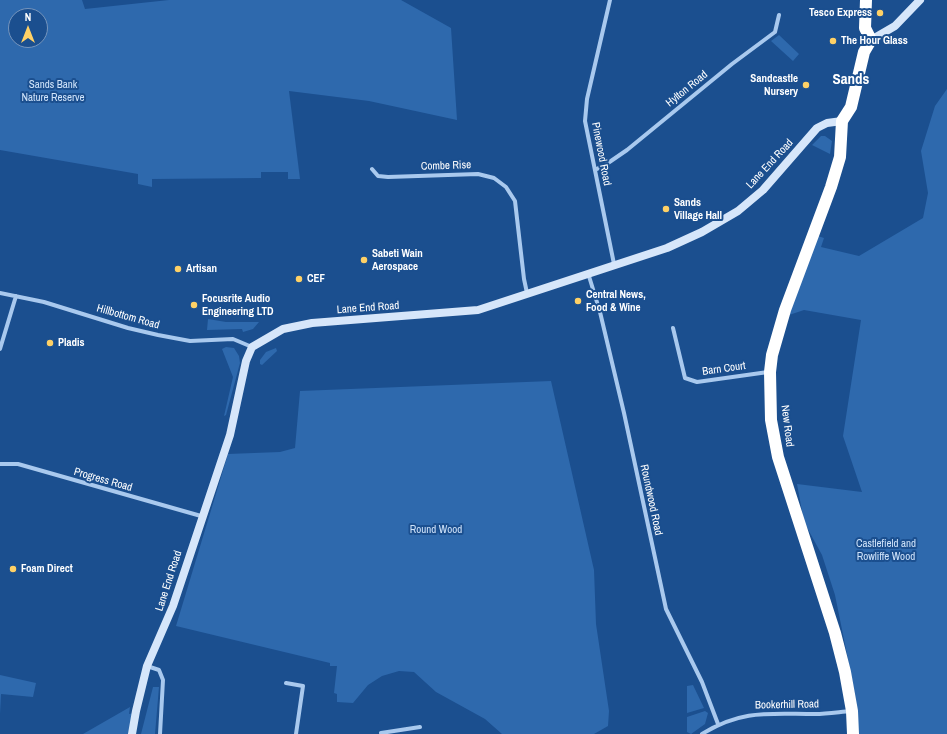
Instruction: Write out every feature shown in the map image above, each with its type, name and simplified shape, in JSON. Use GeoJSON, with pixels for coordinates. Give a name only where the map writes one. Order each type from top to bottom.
{"type":"FeatureCollection","features":[{"type":"Feature","properties":{"kind":"highway"},"geometry":{"type":"LineString","coordinates":[[842,121],[851,107],[864,52],[871,40],[865,28],[866,0]]}},
{"type":"Feature","properties":{"kind":"highway","name":"New Road"},"geometry":{"type":"LineString","coordinates":[[842,121],[840,157],[831,187],[785,310],[774,349],[770,372],[771,420],[778,457],[835,633],[845,672],[852,711],[853,734]]}},
{"type":"Feature","properties":{"kind":"street","name":"Pinewood Road"},"geometry":{"type":"LineString","coordinates":[[610,0],[587,99],[585,121],[614,264]]}},
{"type":"Feature","properties":{"kind":"street"},"geometry":{"type":"LineString","coordinates":[[871,40],[895,26],[920,0]]}},
{"type":"Feature","properties":{"kind":"street","name":"Hylton Road"},"geometry":{"type":"LineString","coordinates":[[595,170],[627,150],[732,64],[775,32],[779,14]]}},
{"type":"Feature","properties":{"kind":"street","name":"Lane End Road"},"geometry":{"type":"LineString","coordinates":[[132,734],[147,666],[169,615],[201,516],[230,435],[246,361],[252,347],[283,330],[297,325],[478,310],[614,264],[667,248],[690,238],[738,211],[763,190],[817,128],[827,123],[842,121]]}},
{"type":"Feature","properties":{"kind":"street","name":"Combe Rise"},"geometry":{"type":"LineString","coordinates":[[372,169],[378,176],[388,177],[478,174],[494,178],[506,186],[515,201],[527,293]]}},
{"type":"Feature","properties":{"kind":"street","name":"Roundwood Road"},"geometry":{"type":"LineString","coordinates":[[588,273],[600,312],[624,414],[666,609],[702,682],[718,724]]}},
{"type":"Feature","properties":{"kind":"street","name":"Hillbottom Road"},"geometry":{"type":"LineString","coordinates":[[0,293],[75,310],[128,328],[158,335],[190,341],[233,339],[252,347]]}},
{"type":"Feature","properties":{"kind":"street"},"geometry":{"type":"LineString","coordinates":[[0,349],[16,296]]}},
{"type":"Feature","properties":{"kind":"street","name":"Barn Court"},"geometry":{"type":"LineString","coordinates":[[673,328],[685,378],[697,382],[770,372]]}},
{"type":"Feature","properties":{"kind":"street","name":"Progress Road"},"geometry":{"type":"LineString","coordinates":[[0,464],[18,464],[201,516]]}},
{"type":"Feature","properties":{"kind":"street"},"geometry":{"type":"LineString","coordinates":[[147,666],[159,670],[163,680],[160,734]]}},
{"type":"Feature","properties":{"kind":"street"},"geometry":{"type":"LineString","coordinates":[[286,682],[303,686],[296,734]]}},
{"type":"Feature","properties":{"kind":"street","name":"Bookerhill Road"},"geometry":{"type":"LineString","coordinates":[[702,734],[718,724],[752,714],[815,714],[852,711]]}},
{"type":"Feature","properties":{"kind":"street"},"geometry":{"type":"LineString","coordinates":[[381,733],[420,726]]}},
{"type":"Feature","properties":{"kind":"street"},"geometry":{"type":"LineString","coordinates":[[397,729],[398,734]]}},
{"type":"Feature","properties":{"kind":"green space","name":"Sands Bank Nature Reserve"},"geometry":{"type":"Polygon","coordinates":[[[0,0],[82,0],[85,9],[169,0],[401,0],[451,28],[457,120],[369,101],[289,91],[300,179],[288,179],[288,172],[261,172],[261,178],[152,179],[152,187],[138,184],[138,174],[0,150],[0,0]]]}},
{"type":"Feature","properties":{"kind":"green space"},"geometry":{"type":"Polygon","coordinates":[[[779,35],[799,54],[793,61],[771,41],[779,35]]]}},
{"type":"Feature","properties":{"kind":"green space","name":"Castlefield and Rowliffe Wood"},"geometry":{"type":"Polygon","coordinates":[[[947,89],[947,734],[858,734],[858,714],[835,595],[822,555],[804,522],[797,484],[862,492],[843,436],[861,320],[804,310],[789,315],[818,236],[824,238],[821,247],[859,256],[923,218],[928,193],[921,151],[935,106],[947,89]]]}},
{"type":"Feature","properties":{"kind":"green space"},"geometry":{"type":"Polygon","coordinates":[[[821,136],[825,136],[832,141],[830,154],[812,145],[821,136]]]}},
{"type":"Feature","properties":{"kind":"green space"},"geometry":{"type":"Polygon","coordinates":[[[208,319],[226,322],[259,322],[253,329],[243,332],[242,329],[207,330],[208,319]]]}},
{"type":"Feature","properties":{"kind":"green space"},"geometry":{"type":"Polygon","coordinates":[[[226,347],[234,348],[239,356],[240,363],[226,415],[224,416],[233,377],[222,349],[226,347]]]}},
{"type":"Feature","properties":{"kind":"green space"},"geometry":{"type":"Polygon","coordinates":[[[276,348],[277,351],[262,365],[260,364],[260,360],[266,352],[276,348]]]}},
{"type":"Feature","properties":{"kind":"green space","name":"Round Wood"},"geometry":{"type":"Polygon","coordinates":[[[551,381],[594,570],[596,624],[609,711],[608,726],[594,734],[502,734],[485,719],[436,692],[414,672],[399,671],[382,676],[368,685],[353,703],[337,702],[337,694],[334,693],[337,666],[330,666],[330,663],[176,626],[228,454],[280,452],[295,448],[300,391],[551,381]]]}},
{"type":"Feature","properties":{"kind":"green space"},"geometry":{"type":"Polygon","coordinates":[[[0,675],[36,683],[33,697],[1,694],[0,714],[0,675]]]}},
{"type":"Feature","properties":{"kind":"green space"},"geometry":{"type":"Polygon","coordinates":[[[693,685],[704,708],[687,713],[687,686],[693,685]]]}},
{"type":"Feature","properties":{"kind":"green space"},"geometry":{"type":"Polygon","coordinates":[[[153,687],[159,687],[155,734],[141,734],[153,687]]]}},
{"type":"Feature","properties":{"kind":"green space"},"geometry":{"type":"Polygon","coordinates":[[[130,707],[129,714],[134,713],[128,734],[83,734],[130,707]]]}},
{"type":"Feature","properties":{"kind":"green space"},"geometry":{"type":"Polygon","coordinates":[[[705,711],[708,713],[705,724],[691,734],[687,732],[687,717],[705,711]]]}},
{"type":"Feature","properties":{"kind":"place","name":"Tesco Express"},"geometry":{"type":"Point","coordinates":[880,13]}},
{"type":"Feature","properties":{"kind":"place","name":"The Hour Glass"},"geometry":{"type":"Point","coordinates":[833,41]}},
{"type":"Feature","properties":{"kind":"place","name":"Sandcastle Nursery"},"geometry":{"type":"Point","coordinates":[806,85]}},
{"type":"Feature","properties":{"kind":"place","name":"Sands Village Hall"},"geometry":{"type":"Point","coordinates":[666,209]}},
{"type":"Feature","properties":{"kind":"place","name":"Sabeti Wain Aerospace"},"geometry":{"type":"Point","coordinates":[364,260]}},
{"type":"Feature","properties":{"kind":"place","name":"Artisan"},"geometry":{"type":"Point","coordinates":[178,269]}},
{"type":"Feature","properties":{"kind":"place","name":"CEF"},"geometry":{"type":"Point","coordinates":[299,279]}},
{"type":"Feature","properties":{"kind":"place","name":"Central News, Food & Wine"},"geometry":{"type":"Point","coordinates":[578,301]}},
{"type":"Feature","properties":{"kind":"place","name":"Focusrite Audio Engineering LTD"},"geometry":{"type":"Point","coordinates":[194,305]}},
{"type":"Feature","properties":{"kind":"place","name":"Pladis"},"geometry":{"type":"Point","coordinates":[50,343]}},
{"type":"Feature","properties":{"kind":"place","name":"Foam Direct"},"geometry":{"type":"Point","coordinates":[13,569]}},
{"type":"Feature","properties":{"kind":"district","name":"Sands"},"geometry":{"type":"Point","coordinates":[851,80]}}]}
